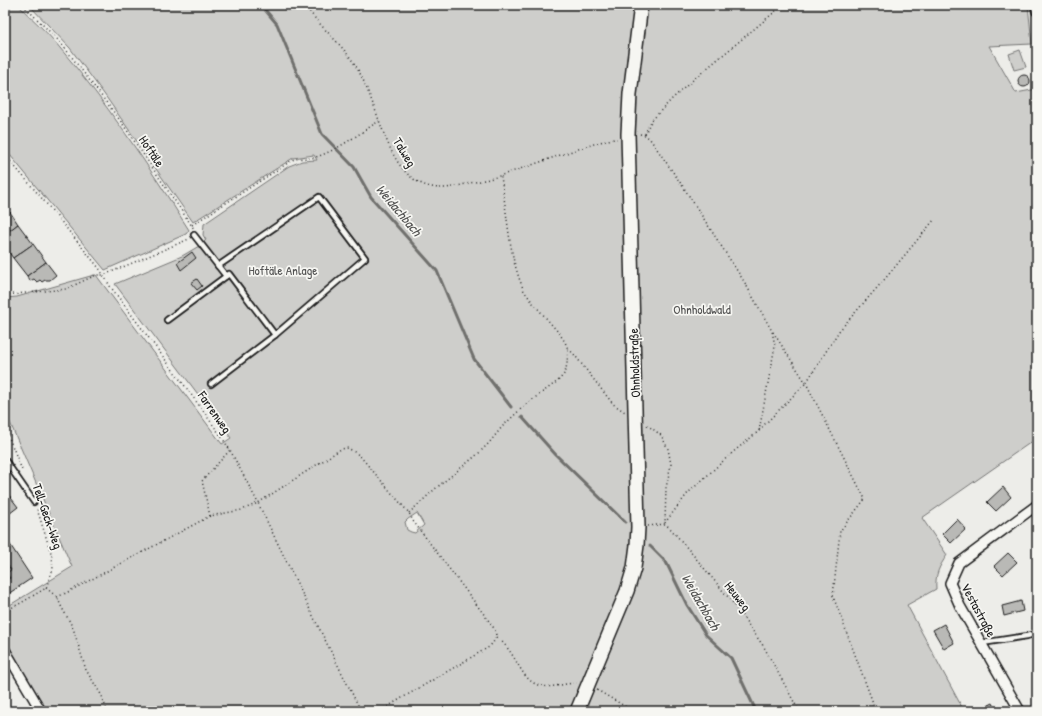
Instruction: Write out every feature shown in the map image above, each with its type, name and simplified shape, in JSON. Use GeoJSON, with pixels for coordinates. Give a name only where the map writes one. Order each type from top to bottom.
{"type":"FeatureCollection","features":[{"type":"Feature","properties":{"kind":"main road","name":"Ohnholdstraße"},"geometry":{"type":"LineString","coordinates":[[577,711],[627,592],[638,545],[628,136],[630,94],[641,5]]}},
{"type":"Feature","properties":{"kind":"street"},"geometry":{"type":"LineString","coordinates":[[1036,5],[1037,11]]}},
{"type":"Feature","properties":{"kind":"street","name":"Vestastraße"},"geometry":{"type":"LineString","coordinates":[[1020,711],[960,606],[950,583],[959,563],[1037,505]]}},
{"type":"Feature","properties":{"kind":"street"},"geometry":{"type":"LineString","coordinates":[[5,650],[41,711]]}},
{"type":"Feature","properties":{"kind":"lane"},"geometry":{"type":"LineString","coordinates":[[211,384],[275,335],[365,258],[320,197],[218,266]]}},
{"type":"Feature","properties":{"kind":"lane"},"geometry":{"type":"LineString","coordinates":[[194,235],[226,276]]}},
{"type":"Feature","properties":{"kind":"lane"},"geometry":{"type":"LineString","coordinates":[[167,320],[229,274],[275,335]]}},
{"type":"Feature","properties":{"kind":"lane"},"geometry":{"type":"LineString","coordinates":[[5,460],[34,502]]}},
{"type":"Feature","properties":{"kind":"lane"},"geometry":{"type":"LineString","coordinates":[[982,643],[1037,633]]}},
{"type":"Feature","properties":{"kind":"path","name":"Hoftäle"},"geometry":{"type":"LineString","coordinates":[[23,5],[59,41],[122,123],[192,225],[195,230],[194,235]]}},
{"type":"Feature","properties":{"kind":"path","name":"Talweg"},"geometry":{"type":"LineString","coordinates":[[305,5],[346,52],[356,67],[364,82],[394,155],[400,165],[408,175],[417,182],[426,186],[447,188],[500,176],[543,160],[611,139],[645,135]]}},
{"type":"Feature","properties":{"kind":"path"},"geometry":{"type":"LineString","coordinates":[[783,5],[678,94],[652,120],[645,135],[650,139],[680,182],[745,283],[772,331],[806,383],[866,499],[840,531],[833,596],[876,711]]}},
{"type":"Feature","properties":{"kind":"path"},"geometry":{"type":"LineString","coordinates":[[192,225],[294,159],[314,158],[333,150],[379,121]]}},
{"type":"Feature","properties":{"kind":"path","name":"Farrenweg"},"geometry":{"type":"LineString","coordinates":[[5,155],[104,275],[230,450],[258,503],[361,711]]}},
{"type":"Feature","properties":{"kind":"path"},"geometry":{"type":"LineString","coordinates":[[500,176],[514,262],[524,291],[559,333],[568,349],[573,353],[613,404],[660,435],[668,449],[671,464],[666,488],[664,524]]}},
{"type":"Feature","properties":{"kind":"path"},"geometry":{"type":"LineString","coordinates":[[638,527],[664,524],[688,493],[759,430],[806,383],[839,331],[934,220]]}},
{"type":"Feature","properties":{"kind":"path"},"geometry":{"type":"LineString","coordinates":[[5,295],[66,289],[96,276],[104,275],[191,238],[194,235]]}},
{"type":"Feature","properties":{"kind":"path"},"geometry":{"type":"LineString","coordinates":[[759,430],[775,346],[772,331]]}},
{"type":"Feature","properties":{"kind":"path"},"geometry":{"type":"LineString","coordinates":[[409,513],[435,489],[478,454],[502,427],[525,405],[558,381],[564,373],[567,364],[568,349]]}},
{"type":"Feature","properties":{"kind":"path","name":"Tell-Geck-Weg"},"geometry":{"type":"LineString","coordinates":[[5,428],[23,473]]}},
{"type":"Feature","properties":{"kind":"path"},"geometry":{"type":"LineString","coordinates":[[57,596],[66,593],[210,516],[242,510],[258,503],[341,449],[348,448],[359,455],[409,513],[413,521],[496,632],[494,642],[489,647],[380,711]]}},
{"type":"Feature","properties":{"kind":"path"},"geometry":{"type":"LineString","coordinates":[[210,516],[202,481],[230,450]]}},
{"type":"Feature","properties":{"kind":"path","name":"Tell-Geck-Weg"},"geometry":{"type":"LineString","coordinates":[[34,502],[52,556],[53,569],[46,588]]}},
{"type":"Feature","properties":{"kind":"path","name":"Heuweg"},"geometry":{"type":"LineString","coordinates":[[664,524],[669,527],[733,603],[760,640],[799,711]]}},
{"type":"Feature","properties":{"kind":"path"},"geometry":{"type":"LineString","coordinates":[[5,611],[46,588],[57,596],[74,630],[86,670],[102,696],[107,711]]}},
{"type":"Feature","properties":{"kind":"path"},"geometry":{"type":"LineString","coordinates":[[496,637],[511,653],[527,678],[535,684],[553,686],[576,682],[588,685],[633,711]]}},
{"type":"Feature","properties":{"kind":"path"},"geometry":{"type":"LineString","coordinates":[[865,711],[874,706]]}},
{"type":"Feature","properties":{"kind":"green space"},"geometry":{"type":"Polygon","coordinates":[[[5,5],[18,5],[51,37],[73,64],[109,110],[158,181],[189,230],[186,234],[105,270],[5,149],[5,5]]]}},
{"type":"Feature","properties":{"kind":"green space","name":"Ohnholdwald"},"geometry":{"type":"Polygon","coordinates":[[[29,5],[1028,5],[1032,44],[989,46],[1016,93],[1037,89],[1037,438],[922,518],[947,555],[938,571],[936,589],[907,605],[964,711],[44,711],[5,641],[5,608],[72,567],[5,411],[5,298],[17,297],[96,275],[222,444],[231,438],[115,284],[182,256],[199,246],[206,240],[203,235],[204,224],[289,166],[302,161],[317,160],[314,155],[293,158],[193,222],[104,94],[70,48],[29,5]],[[417,513],[405,522],[407,530],[415,533],[424,525],[417,513]]]}},
{"type":"Feature","properties":{"kind":"green space"},"geometry":{"type":"Polygon","coordinates":[[[1020,50],[1026,67],[1014,70],[1009,54],[1020,50]]]}},
{"type":"Feature","properties":{"kind":"building"},"geometry":{"type":"Polygon","coordinates":[[[1022,75],[1026,75],[1030,81],[1026,87],[1022,87],[1018,83],[1018,79],[1022,75]]]}},
{"type":"Feature","properties":{"kind":"building"},"geometry":{"type":"Polygon","coordinates":[[[10,212],[18,224],[5,234],[5,216],[10,212]]]}},
{"type":"Feature","properties":{"kind":"building"},"geometry":{"type":"Polygon","coordinates":[[[18,224],[33,244],[13,258],[5,247],[5,234],[18,224]]]}},
{"type":"Feature","properties":{"kind":"building"},"geometry":{"type":"Polygon","coordinates":[[[33,244],[46,262],[27,276],[13,258],[33,244]]]}},
{"type":"Feature","properties":{"kind":"building"},"geometry":{"type":"Polygon","coordinates":[[[192,252],[196,258],[181,270],[177,263],[192,252]]]}},
{"type":"Feature","properties":{"kind":"building"},"geometry":{"type":"Polygon","coordinates":[[[46,262],[56,275],[50,280],[45,280],[42,282],[40,280],[37,282],[34,279],[30,281],[27,276],[46,262]]]}},
{"type":"Feature","properties":{"kind":"building"},"geometry":{"type":"Polygon","coordinates":[[[197,279],[202,286],[197,290],[191,283],[197,279]]]}},
{"type":"Feature","properties":{"kind":"building"},"geometry":{"type":"Polygon","coordinates":[[[1003,487],[1011,497],[996,511],[987,502],[1003,487]]]}},
{"type":"Feature","properties":{"kind":"building"},"geometry":{"type":"Polygon","coordinates":[[[8,494],[18,507],[5,517],[5,496],[8,494]]]}},
{"type":"Feature","properties":{"kind":"building"},"geometry":{"type":"Polygon","coordinates":[[[957,519],[966,529],[951,543],[942,534],[957,519]]]}},
{"type":"Feature","properties":{"kind":"building"},"geometry":{"type":"Polygon","coordinates":[[[7,540],[32,578],[5,596],[5,581],[10,578],[6,573],[11,570],[5,561],[5,541],[7,540]]]}},
{"type":"Feature","properties":{"kind":"building"},"geometry":{"type":"Polygon","coordinates":[[[1008,553],[1017,562],[1003,575],[994,566],[1008,553]]]}},
{"type":"Feature","properties":{"kind":"building"},"geometry":{"type":"Polygon","coordinates":[[[1021,601],[1023,611],[1004,616],[1002,606],[1021,601]]]}},
{"type":"Feature","properties":{"kind":"building"},"geometry":{"type":"Polygon","coordinates":[[[944,624],[954,643],[944,649],[933,630],[944,624]]]}},
{"type":"Feature","properties":{"kind":"building"},"geometry":{"type":"Polygon","coordinates":[[[993,703],[997,711],[979,711],[979,710],[993,703]]]}},
{"type":"Feature","properties":{"kind":"waterway","name":"Weidachbach"},"geometry":{"type":"LineString","coordinates":[[261,5],[277,24],[322,134],[354,167],[371,197],[437,271],[474,359],[511,407]]}},
{"type":"Feature","properties":{"kind":"waterway","name":"Weidachbach"},"geometry":{"type":"LineString","coordinates":[[522,417],[556,455],[625,522]]}},
{"type":"Feature","properties":{"kind":"waterway","name":"Weidachbach"},"geometry":{"type":"LineString","coordinates":[[650,546],[666,562],[687,605],[706,635],[731,658],[756,711]]}},
{"type":"Feature","properties":{"kind":"park label","name":"Hoftäle Anlage"},"geometry":{"type":"Point","coordinates":[283,270]}}]}
